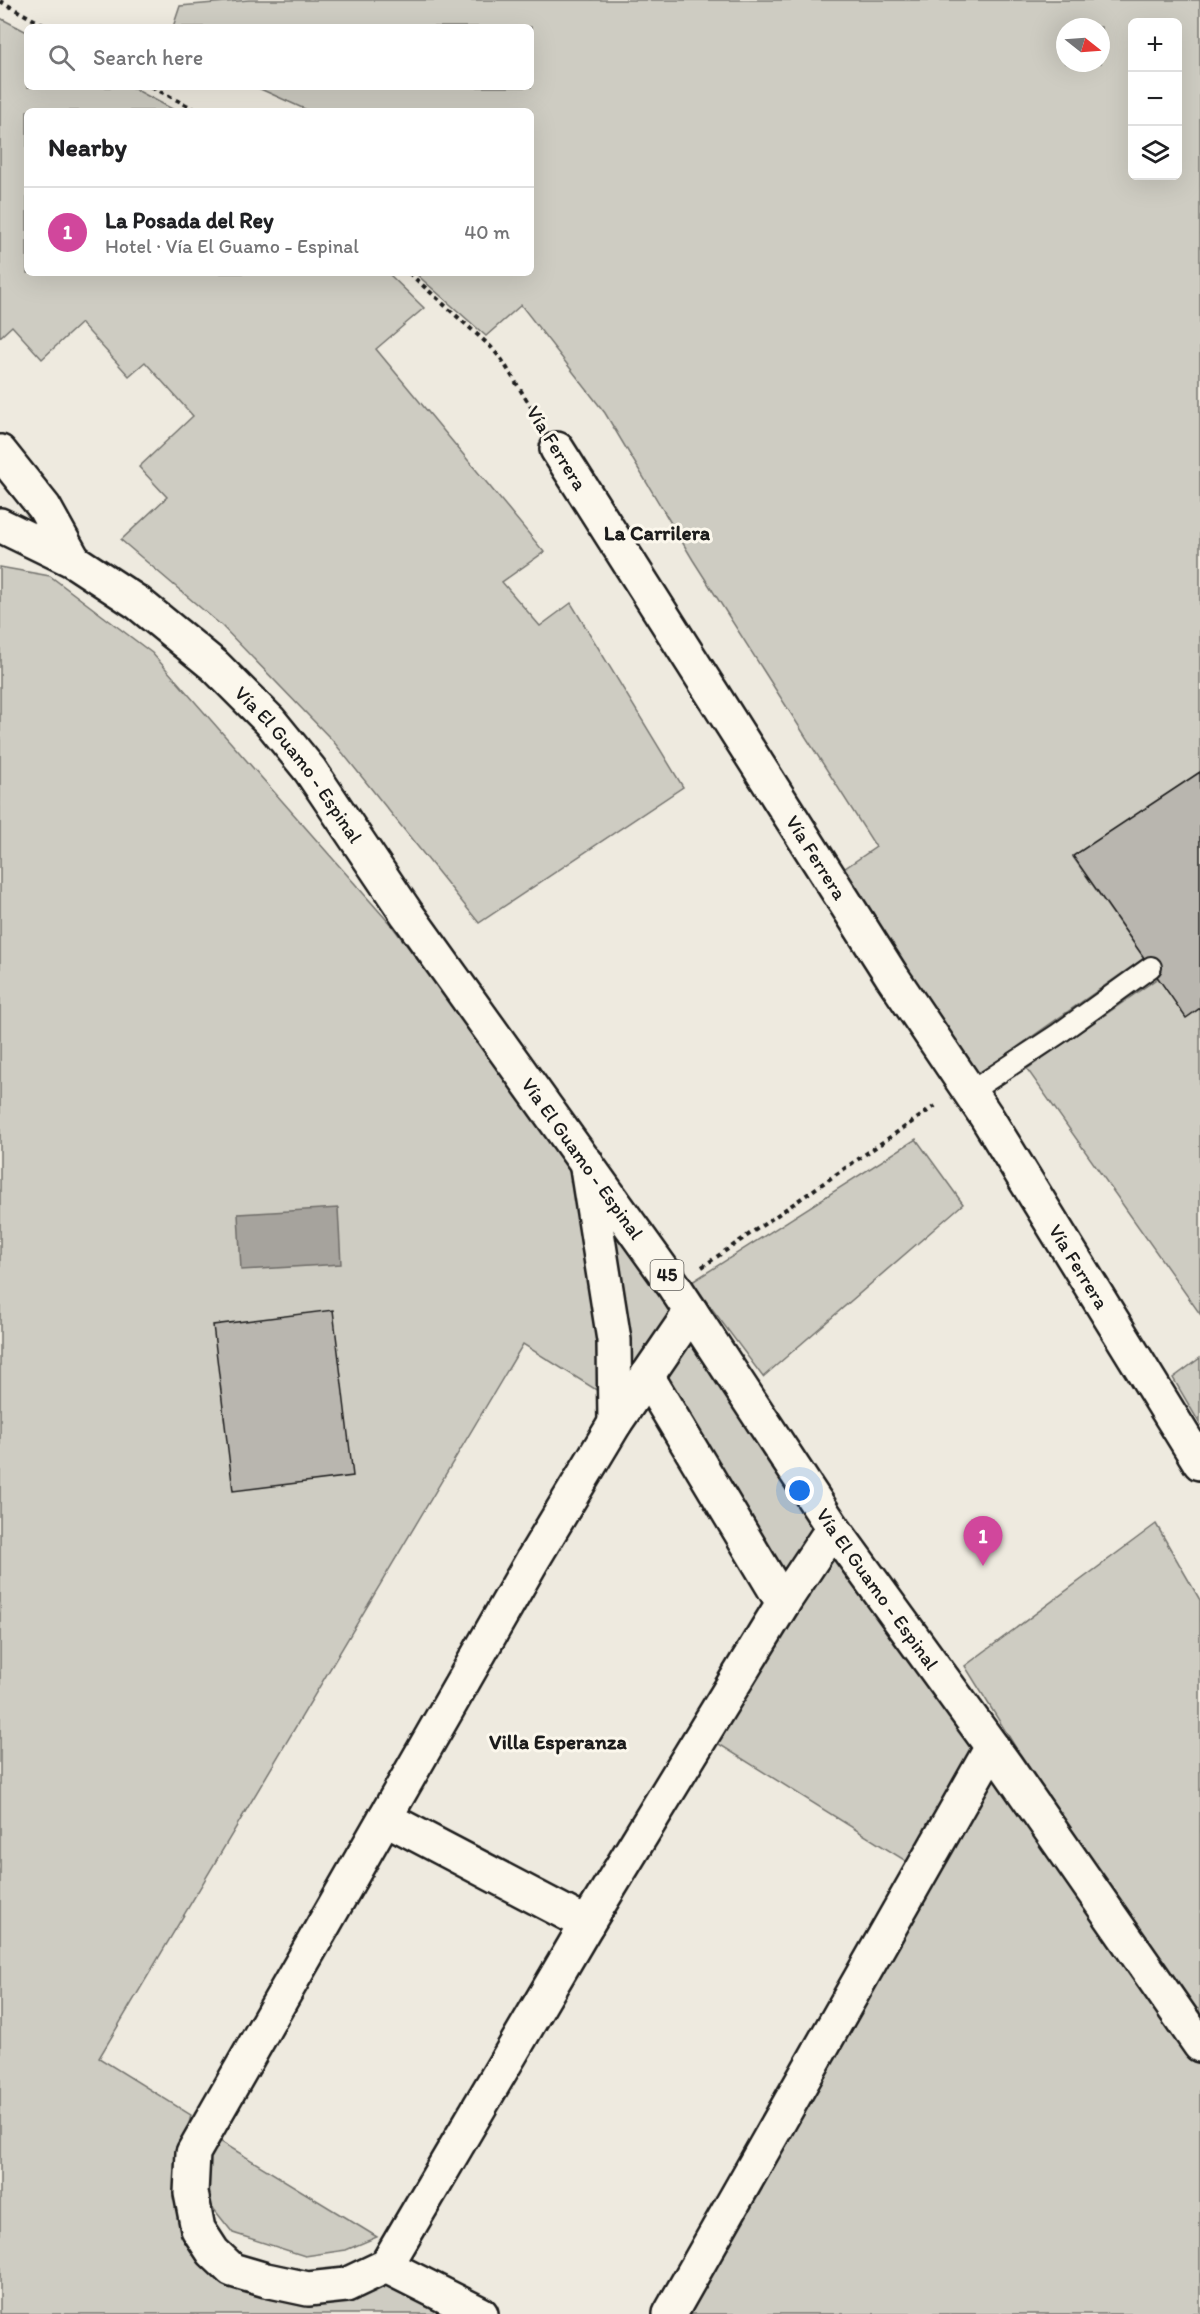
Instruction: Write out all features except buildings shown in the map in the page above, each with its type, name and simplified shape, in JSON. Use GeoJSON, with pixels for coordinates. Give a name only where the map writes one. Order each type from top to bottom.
{"type":"FeatureCollection","features":[{"type":"Feature","properties":{"kind":"street","name":"Vía Ferrera"},"geometry":{"type":"LineString","coordinates":[[557,449],[893,978],[957,1096],[1200,1463]]}},
{"type":"Feature","properties":{"kind":"street"},"geometry":{"type":"LineString","coordinates":[[0,452],[44,507],[74,561]]}},
{"type":"Feature","properties":{"kind":"street","name":"45"},"geometry":{"type":"LineString","coordinates":[[0,525],[74,561]]}},
{"type":"Feature","properties":{"kind":"street","name":"Vía El Guamo - Espinal"},"geometry":{"type":"LineString","coordinates":[[74,561],[138,603],[215,666],[270,721],[310,770],[407,914],[682,1299],[833,1528],[992,1747],[1200,2044]]}},
{"type":"Feature","properties":{"kind":"street"},"geometry":{"type":"LineString","coordinates":[[586,1162],[614,1340],[615,1423]]}},
{"type":"Feature","properties":{"kind":"street"},"geometry":{"type":"LineString","coordinates":[[682,1299],[647,1376],[615,1423],[532,1561],[193,2153],[190,2193],[198,2229],[213,2252],[232,2270],[308,2289],[346,2285],[386,2266],[587,1924],[783,1603],[833,1528]]}},
{"type":"Feature","properties":{"kind":"street"},"geometry":{"type":"LineString","coordinates":[[647,1376],[783,1603]]}},
{"type":"Feature","properties":{"kind":"street"},"geometry":{"type":"LineString","coordinates":[[670,2314],[992,1747]]}},
{"type":"Feature","properties":{"kind":"street"},"geometry":{"type":"LineString","coordinates":[[385,1818],[587,1924]]}},
{"type":"Feature","properties":{"kind":"street"},"geometry":{"type":"LineString","coordinates":[[386,2266],[481,2314]]}},
{"type":"Feature","properties":{"kind":"lane"},"geometry":{"type":"LineString","coordinates":[[957,1096],[1058,1034],[1151,967]]}},
{"type":"Feature","properties":{"kind":"path"},"geometry":{"type":"LineString","coordinates":[[0,1],[42,24]]}},
{"type":"Feature","properties":{"kind":"path"},"geometry":{"type":"LineString","coordinates":[[158,90],[192,108]]}},
{"type":"Feature","properties":{"kind":"path","name":"Vía Ferrera"},"geometry":{"type":"LineString","coordinates":[[413,276],[491,347],[502,360],[557,449]]}},
{"type":"Feature","properties":{"kind":"path"},"geometry":{"type":"LineString","coordinates":[[682,1299],[957,1096]]}},
{"type":"Feature","properties":{"kind":"shaded area"},"geometry":{"type":"Polygon","coordinates":[[[249,0],[1200,0],[1200,772],[1073,857],[1144,958],[972,1079],[832,877],[876,847],[693,560],[605,413],[521,305],[486,336],[418,276],[534,276],[534,108],[302,108],[263,90],[534,90],[534,24],[174,24],[180,6],[249,0]]]}},
{"type":"Feature","properties":{"kind":"shaded area"},"geometry":{"type":"Polygon","coordinates":[[[0,18],[24,30],[24,90],[137,90],[170,108],[24,108],[24,276],[391,276],[424,308],[376,349],[544,552],[502,582],[540,626],[571,603],[683,787],[479,923],[333,741],[222,626],[121,540],[167,497],[139,467],[193,416],[145,362],[129,376],[81,323],[42,359],[12,326],[0,337],[0,18]]]}},
{"type":"Feature","properties":{"kind":"shaded area"},"geometry":{"type":"Polygon","coordinates":[[[0,567],[50,576],[152,653],[392,926],[570,1161],[606,1396],[523,1344],[99,2058],[191,2115],[178,2171],[223,2255],[305,2278],[377,2268],[460,2314],[0,2314],[0,567]]]}},
{"type":"Feature","properties":{"kind":"shaded area"},"geometry":{"type":"Polygon","coordinates":[[[1158,978],[1187,1017],[1200,1008],[1200,1314],[1027,1069],[1158,978]]]}},
{"type":"Feature","properties":{"kind":"shaded area"},"geometry":{"type":"Polygon","coordinates":[[[916,1139],[963,1204],[763,1377],[692,1282],[916,1139]]]}},
{"type":"Feature","properties":{"kind":"shaded area"},"geometry":{"type":"Polygon","coordinates":[[[600,1202],[672,1308],[624,1394],[600,1202]]]}},
{"type":"Feature","properties":{"kind":"shaded area"},"geometry":{"type":"Polygon","coordinates":[[[338,1208],[341,1264],[241,1270],[238,1214],[338,1208]]]}},
{"type":"Feature","properties":{"kind":"shaded area"},"geometry":{"type":"Polygon","coordinates":[[[695,1335],[818,1530],[781,1585],[665,1377],[695,1335]]]}},
{"type":"Feature","properties":{"kind":"shaded area"},"geometry":{"type":"Polygon","coordinates":[[[1200,1358],[1200,1424],[1173,1378],[1200,1358]]]}},
{"type":"Feature","properties":{"kind":"shaded area"},"geometry":{"type":"Polygon","coordinates":[[[1156,1524],[1200,1600],[1200,2017],[1016,1748],[965,1666],[1156,1524]]]}},
{"type":"Feature","properties":{"kind":"shaded area"},"geometry":{"type":"Polygon","coordinates":[[[832,1551],[978,1745],[909,1863],[706,1736],[832,1551]]]}},
{"type":"Feature","properties":{"kind":"shaded area"},"geometry":{"type":"Polygon","coordinates":[[[992,1762],[1200,2050],[1200,2314],[684,2314],[992,1762]]]}},
{"type":"Feature","properties":{"kind":"shaded area"},"geometry":{"type":"Polygon","coordinates":[[[215,2138],[377,2237],[346,2250],[305,2256],[233,2233],[213,2208],[204,2191],[203,2169],[215,2138]]]}},
{"type":"Feature","properties":{"kind":"place","name":"La Posada del Rey"},"geometry":{"type":"Point","coordinates":[983,1566]}},
{"type":"Feature","properties":{"kind":"district","name":"La Carrilera"},"geometry":{"type":"Point","coordinates":[657,532]}},
{"type":"Feature","properties":{"kind":"district","name":"Villa Esperanza"},"geometry":{"type":"Point","coordinates":[558,1741]}}]}
